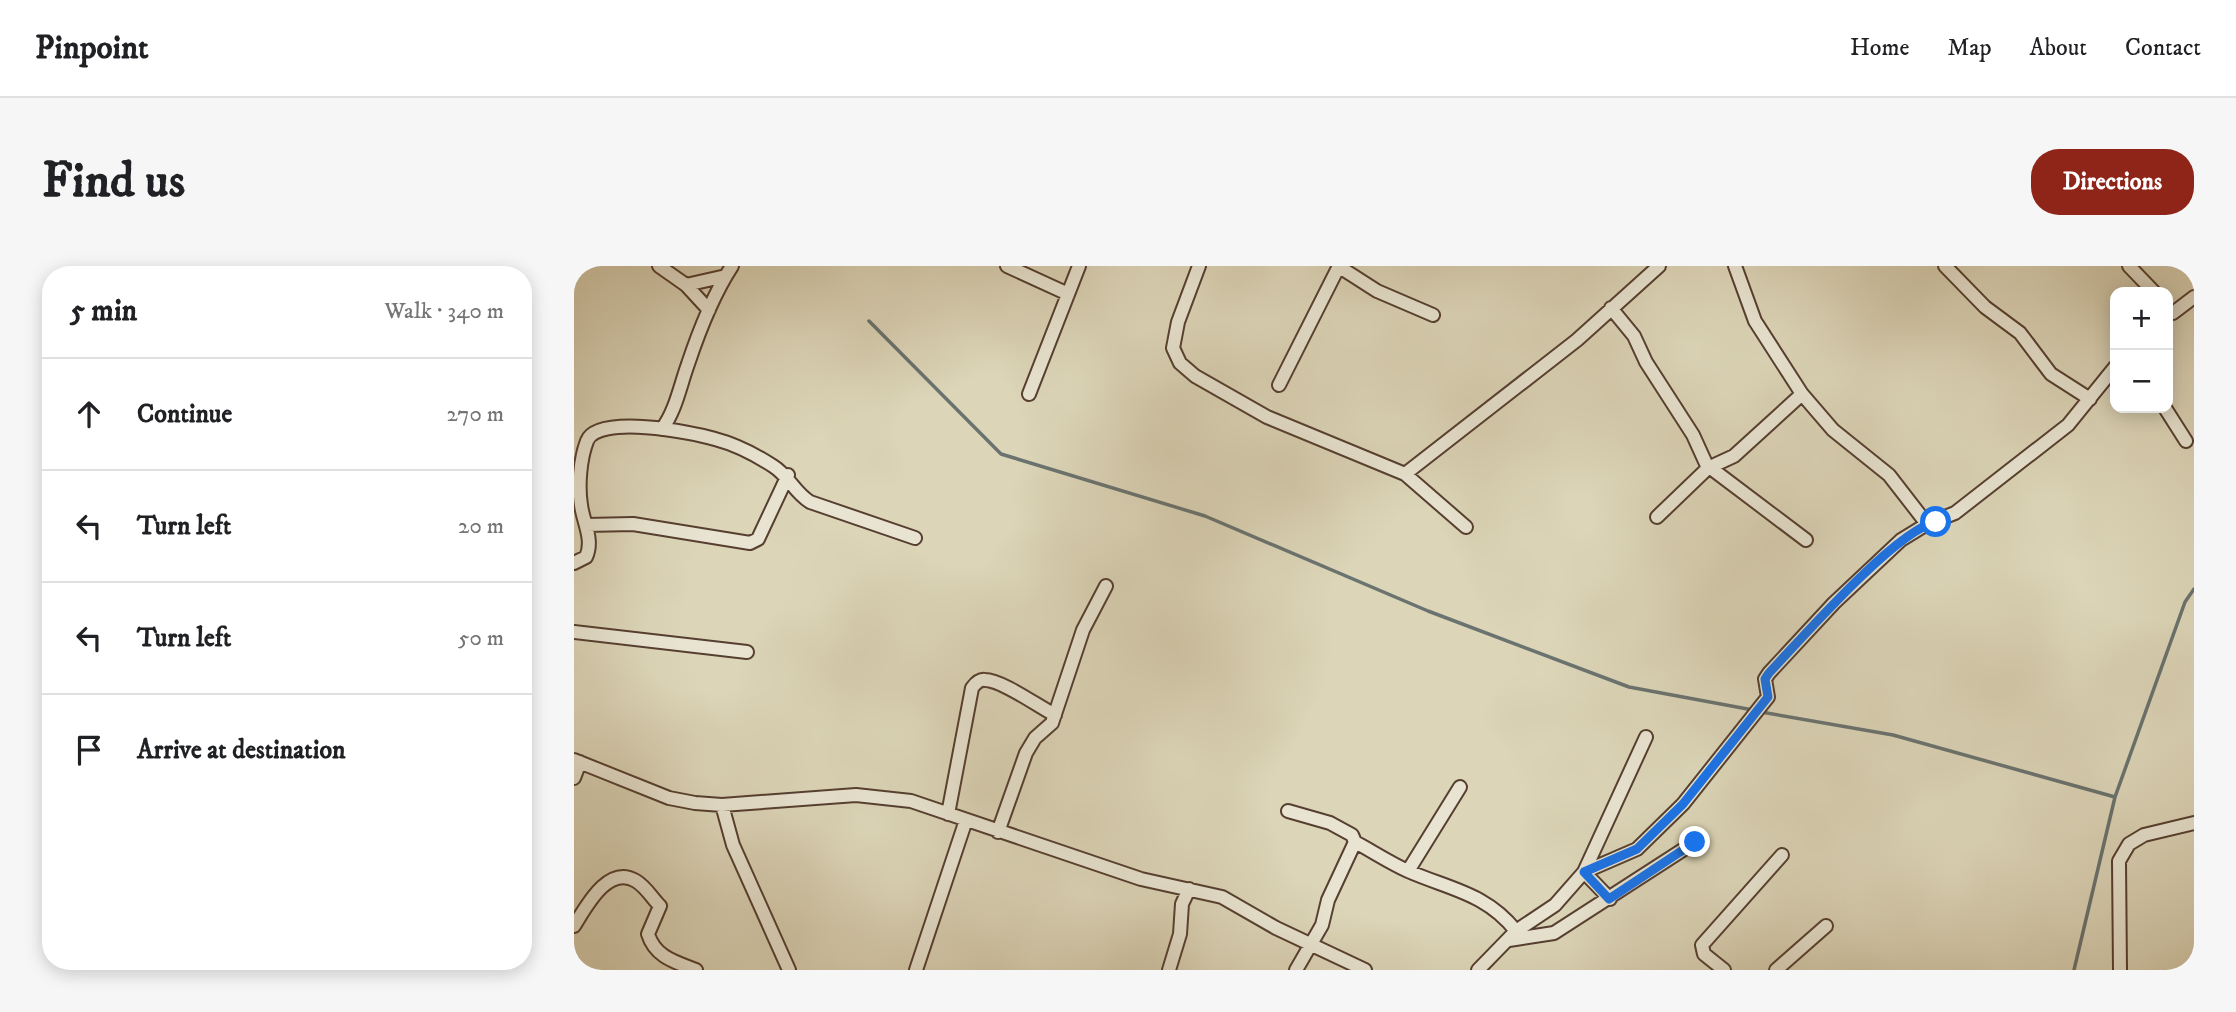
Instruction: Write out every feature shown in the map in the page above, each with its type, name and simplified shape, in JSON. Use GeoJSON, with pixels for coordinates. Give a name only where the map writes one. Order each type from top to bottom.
{"type":"FeatureCollection","features":[{"type":"Feature","properties":{"kind":"street"},"geometry":{"type":"LineString","coordinates":[[659,266],[686,285],[709,310]]}},
{"type":"Feature","properties":{"kind":"street"},"geometry":{"type":"LineString","coordinates":[[1007,266],[1066,293]]}},
{"type":"Feature","properties":{"kind":"street"},"geometry":{"type":"LineString","coordinates":[[1029,394],[1066,293],[1074,284],[1079,266]]}},
{"type":"Feature","properties":{"kind":"street"},"geometry":{"type":"LineString","coordinates":[[1199,266],[1178,322],[1173,348],[1180,363],[1195,376],[1267,417],[1405,474],[1466,527]]}},
{"type":"Feature","properties":{"kind":"street"},"geometry":{"type":"LineString","coordinates":[[1279,385],[1339,266],[1377,291],[1433,315]]}},
{"type":"Feature","properties":{"kind":"street"},"geometry":{"type":"LineString","coordinates":[[1405,474],[1577,340],[1659,266]]}},
{"type":"Feature","properties":{"kind":"street"},"geometry":{"type":"LineString","coordinates":[[1735,266],[1755,321],[1802,394],[1833,430],[1889,475],[1927,524]]}},
{"type":"Feature","properties":{"kind":"street"},"geometry":{"type":"LineString","coordinates":[[1945,266],[1985,307],[2020,333],[2050,374],[2090,399]]}},
{"type":"Feature","properties":{"kind":"street"},"geometry":{"type":"LineString","coordinates":[[2129,266],[2149,287]]}},
{"type":"Feature","properties":{"kind":"street"},"geometry":{"type":"LineString","coordinates":[[686,285],[729,271]]}},
{"type":"Feature","properties":{"kind":"street"},"geometry":{"type":"LineString","coordinates":[[662,429],[670,419],[709,310],[729,271]]}},
{"type":"Feature","properties":{"kind":"street"},"geometry":{"type":"LineString","coordinates":[[2173,310],[2194,297]]}},
{"type":"Feature","properties":{"kind":"street"},"geometry":{"type":"LineString","coordinates":[[1611,308],[1634,336],[1646,362],[1693,435],[1710,468],[1806,540]]}},
{"type":"Feature","properties":{"kind":"street"},"geometry":{"type":"LineString","coordinates":[[1584,872],[1637,849],[1683,804],[1768,697],[1765,679],[1769,673],[1834,603],[1901,540],[1927,524],[1955,513],[2068,425],[2110,373]]}},
{"type":"Feature","properties":{"kind":"street"},"geometry":{"type":"LineString","coordinates":[[1657,517],[1710,468],[1742,449],[1802,394]]}},
{"type":"Feature","properties":{"kind":"street"},"geometry":{"type":"LineString","coordinates":[[2168,413],[2186,441]]}},
{"type":"Feature","properties":{"kind":"street"},"geometry":{"type":"LineString","coordinates":[[574,563],[586,557],[590,550],[581,506],[581,474],[587,441],[593,433],[606,428],[662,429],[716,439],[788,475],[797,494],[810,502],[915,538]]}},
{"type":"Feature","properties":{"kind":"street"},"geometry":{"type":"LineString","coordinates":[[586,525],[633,524],[750,543],[758,538],[788,475]]}},
{"type":"Feature","properties":{"kind":"street"},"geometry":{"type":"LineString","coordinates":[[998,831],[1026,753],[1055,715],[1083,630],[1106,586]]}},
{"type":"Feature","properties":{"kind":"street"},"geometry":{"type":"LineString","coordinates":[[574,632],[747,652]]}},
{"type":"Feature","properties":{"kind":"street"},"geometry":{"type":"LineString","coordinates":[[948,814],[972,688],[977,682],[985,679],[996,683],[1055,715]]}},
{"type":"Feature","properties":{"kind":"street"},"geometry":{"type":"LineString","coordinates":[[1478,970],[1513,935],[1555,905],[1584,872],[1646,737]]}},
{"type":"Feature","properties":{"kind":"street"},"geometry":{"type":"LineString","coordinates":[[574,778],[577,761],[669,798],[722,805],[856,795],[900,799],[1141,879],[1222,897],[1365,970]]}},
{"type":"Feature","properties":{"kind":"street"},"geometry":{"type":"LineString","coordinates":[[1408,871],[1460,787]]}},
{"type":"Feature","properties":{"kind":"street"},"geometry":{"type":"LineString","coordinates":[[722,805],[733,845],[789,970]]}},
{"type":"Feature","properties":{"kind":"street"},"geometry":{"type":"LineString","coordinates":[[1289,811],[1330,823],[1352,835],[1355,842],[1408,871],[1456,887],[1502,913],[1513,935]]}},
{"type":"Feature","properties":{"kind":"street"},"geometry":{"type":"LineString","coordinates":[[916,970],[966,820]]}},
{"type":"Feature","properties":{"kind":"street"},"geometry":{"type":"LineString","coordinates":[[2120,970],[2119,862],[2129,844],[2144,835],[2194,823]]}},
{"type":"Feature","properties":{"kind":"street"},"geometry":{"type":"LineString","coordinates":[[1296,970],[1322,925],[1328,900],[1355,842]]}},
{"type":"Feature","properties":{"kind":"street"},"geometry":{"type":"LineString","coordinates":[[1513,935],[1554,933],[1695,842]]}},
{"type":"Feature","properties":{"kind":"street"},"geometry":{"type":"LineString","coordinates":[[1724,970],[1704,954],[1702,944],[1782,855]]}},
{"type":"Feature","properties":{"kind":"street"},"geometry":{"type":"LineString","coordinates":[[1584,872],[1609,899]]}},
{"type":"Feature","properties":{"kind":"street"},"geometry":{"type":"LineString","coordinates":[[574,926],[606,884],[620,877],[631,878],[644,887],[660,906],[648,934],[651,946],[664,957],[696,970]]}},
{"type":"Feature","properties":{"kind":"street"},"geometry":{"type":"LineString","coordinates":[[1169,970],[1180,934],[1182,904],[1189,889]]}},
{"type":"Feature","properties":{"kind":"street"},"geometry":{"type":"LineString","coordinates":[[1776,970],[1826,926]]}},
{"type":"Feature","properties":{"kind":"waterway"},"geometry":{"type":"LineString","coordinates":[[869,321],[1001,454],[1205,516],[1428,611],[1629,687],[1753,710]]}},
{"type":"Feature","properties":{"kind":"waterway"},"geometry":{"type":"LineString","coordinates":[[2074,970],[2115,797],[2185,602],[2194,589]]}},
{"type":"Feature","properties":{"kind":"waterway"},"geometry":{"type":"LineString","coordinates":[[1761,712],[1893,735],[2115,797]]}},
{"type":"Feature","properties":{"kind":"route"},"geometry":{"type":"LineString","coordinates":[[1695,842],[1609,899],[1584,872],[1637,849],[1683,804],[1768,697],[1765,679],[1769,673],[1834,603],[1901,540],[1927,524],[1936,522]]}}]}
